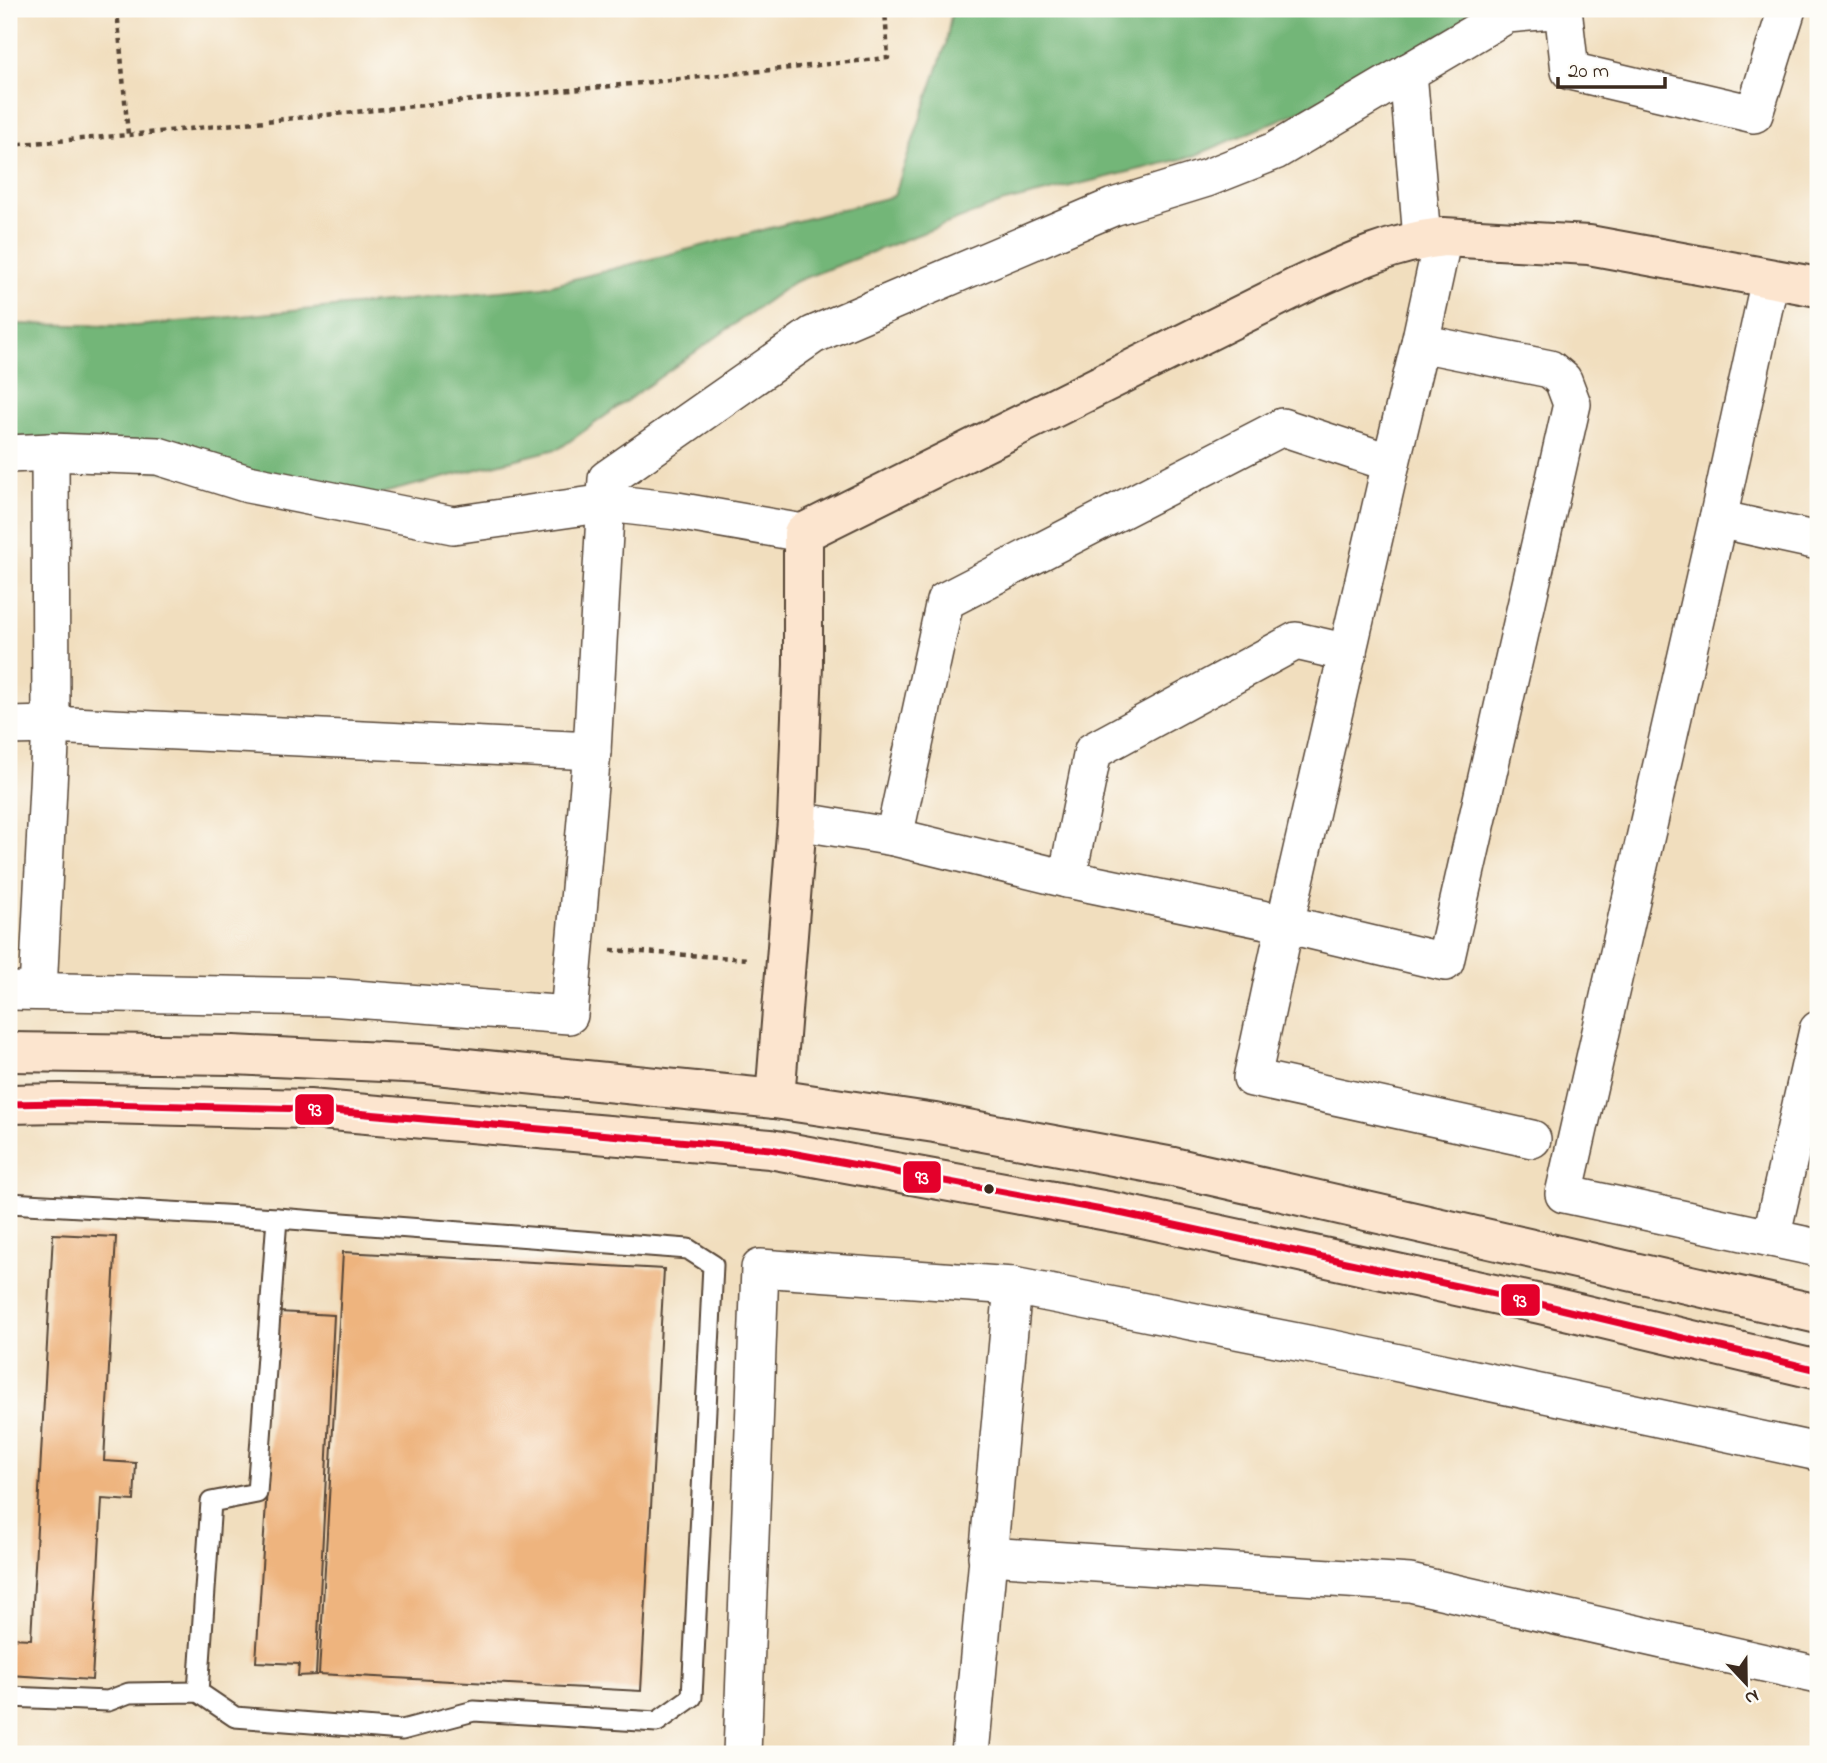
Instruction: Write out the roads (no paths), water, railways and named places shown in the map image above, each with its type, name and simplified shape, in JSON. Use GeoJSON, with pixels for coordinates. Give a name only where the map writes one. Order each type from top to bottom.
{"type":"FeatureCollection","features":[{"type":"Feature","properties":{"kind":"street"},"geometry":{"type":"LineString","coordinates":[[50,452],[51,725],[23,991],[328,997],[569,1015],[592,751],[607,479],[813,335],[1114,206],[1207,178],[1275,151],[1507,14],[1563,9],[1570,71],[1754,114],[1787,9]]}},
{"type":"Feature","properties":{"kind":"street"},"geometry":{"type":"LineString","coordinates":[[1408,72],[1433,238],[1420,343],[1285,924],[1252,1078],[1532,1139]]}},
{"type":"Feature","properties":{"kind":"street"},"geometry":{"type":"LineString","coordinates":[[9,454],[50,452],[158,456],[248,484],[453,525],[607,503],[677,511],[803,533],[1297,287],[1367,255],[1433,238],[1588,245],[1818,287]]}},
{"type":"Feature","properties":{"kind":"street"},"geometry":{"type":"LineString","coordinates":[[1770,279],[1564,1194],[1818,1248]]}},
{"type":"Feature","properties":{"kind":"street"},"geometry":{"type":"LineString","coordinates":[[797,821],[894,837],[1067,880],[1285,924],[1445,962],[1572,404],[1563,380],[1550,369],[1420,343]]}},
{"type":"Feature","properties":{"kind":"street"},"geometry":{"type":"LineString","coordinates":[[894,837],[945,601],[1282,427],[1391,463]]}},
{"type":"Feature","properties":{"kind":"street"},"geometry":{"type":"LineString","coordinates":[[1718,519],[1818,541]]}},
{"type":"Feature","properties":{"kind":"street"},"geometry":{"type":"LineString","coordinates":[[775,1099],[797,821],[803,665],[803,533]]}},
{"type":"Feature","properties":{"kind":"street"},"geometry":{"type":"LineString","coordinates":[[1067,880],[1093,751],[1296,641],[1348,653]]}},
{"type":"Feature","properties":{"kind":"street"},"geometry":{"type":"LineString","coordinates":[[9,726],[51,725],[592,751]]}},
{"type":"Feature","properties":{"kind":"street"},"geometry":{"type":"LineString","coordinates":[[1771,1238],[1818,1030]]}},
{"type":"Feature","properties":{"kind":"street"},"geometry":{"type":"LineString","coordinates":[[9,1052],[233,1055],[426,1064],[775,1099],[935,1123],[1173,1167],[1818,1314]]}},
{"type":"Feature","properties":{"kind":"street"},"geometry":{"type":"LineString","coordinates":[[9,1104],[309,1109],[770,1149],[1138,1217],[1540,1304],[1818,1370]]}},
{"type":"Feature","properties":{"kind":"street"},"geometry":{"type":"LineString","coordinates":[[742,1754],[760,1268],[1013,1286],[1332,1349],[1818,1452]]}},
{"type":"Feature","properties":{"kind":"street"},"geometry":{"type":"LineString","coordinates":[[970,1754],[1013,1286]]}},
{"type":"Feature","properties":{"kind":"street"},"geometry":{"type":"LineString","coordinates":[[987,1556],[1410,1583],[1818,1675]]}},
{"type":"Feature","properties":{"kind":"lane"},"geometry":{"type":"LineString","coordinates":[[9,1203],[277,1218],[688,1249],[713,1265],[692,1697],[657,1722],[474,1711],[402,1730],[235,1717],[198,1692],[130,1693],[108,1700],[9,1697]]}},
{"type":"Feature","properties":{"kind":"lane"},"geometry":{"type":"LineString","coordinates":[[198,1692],[211,1502],[257,1493],[277,1218]]}}]}
